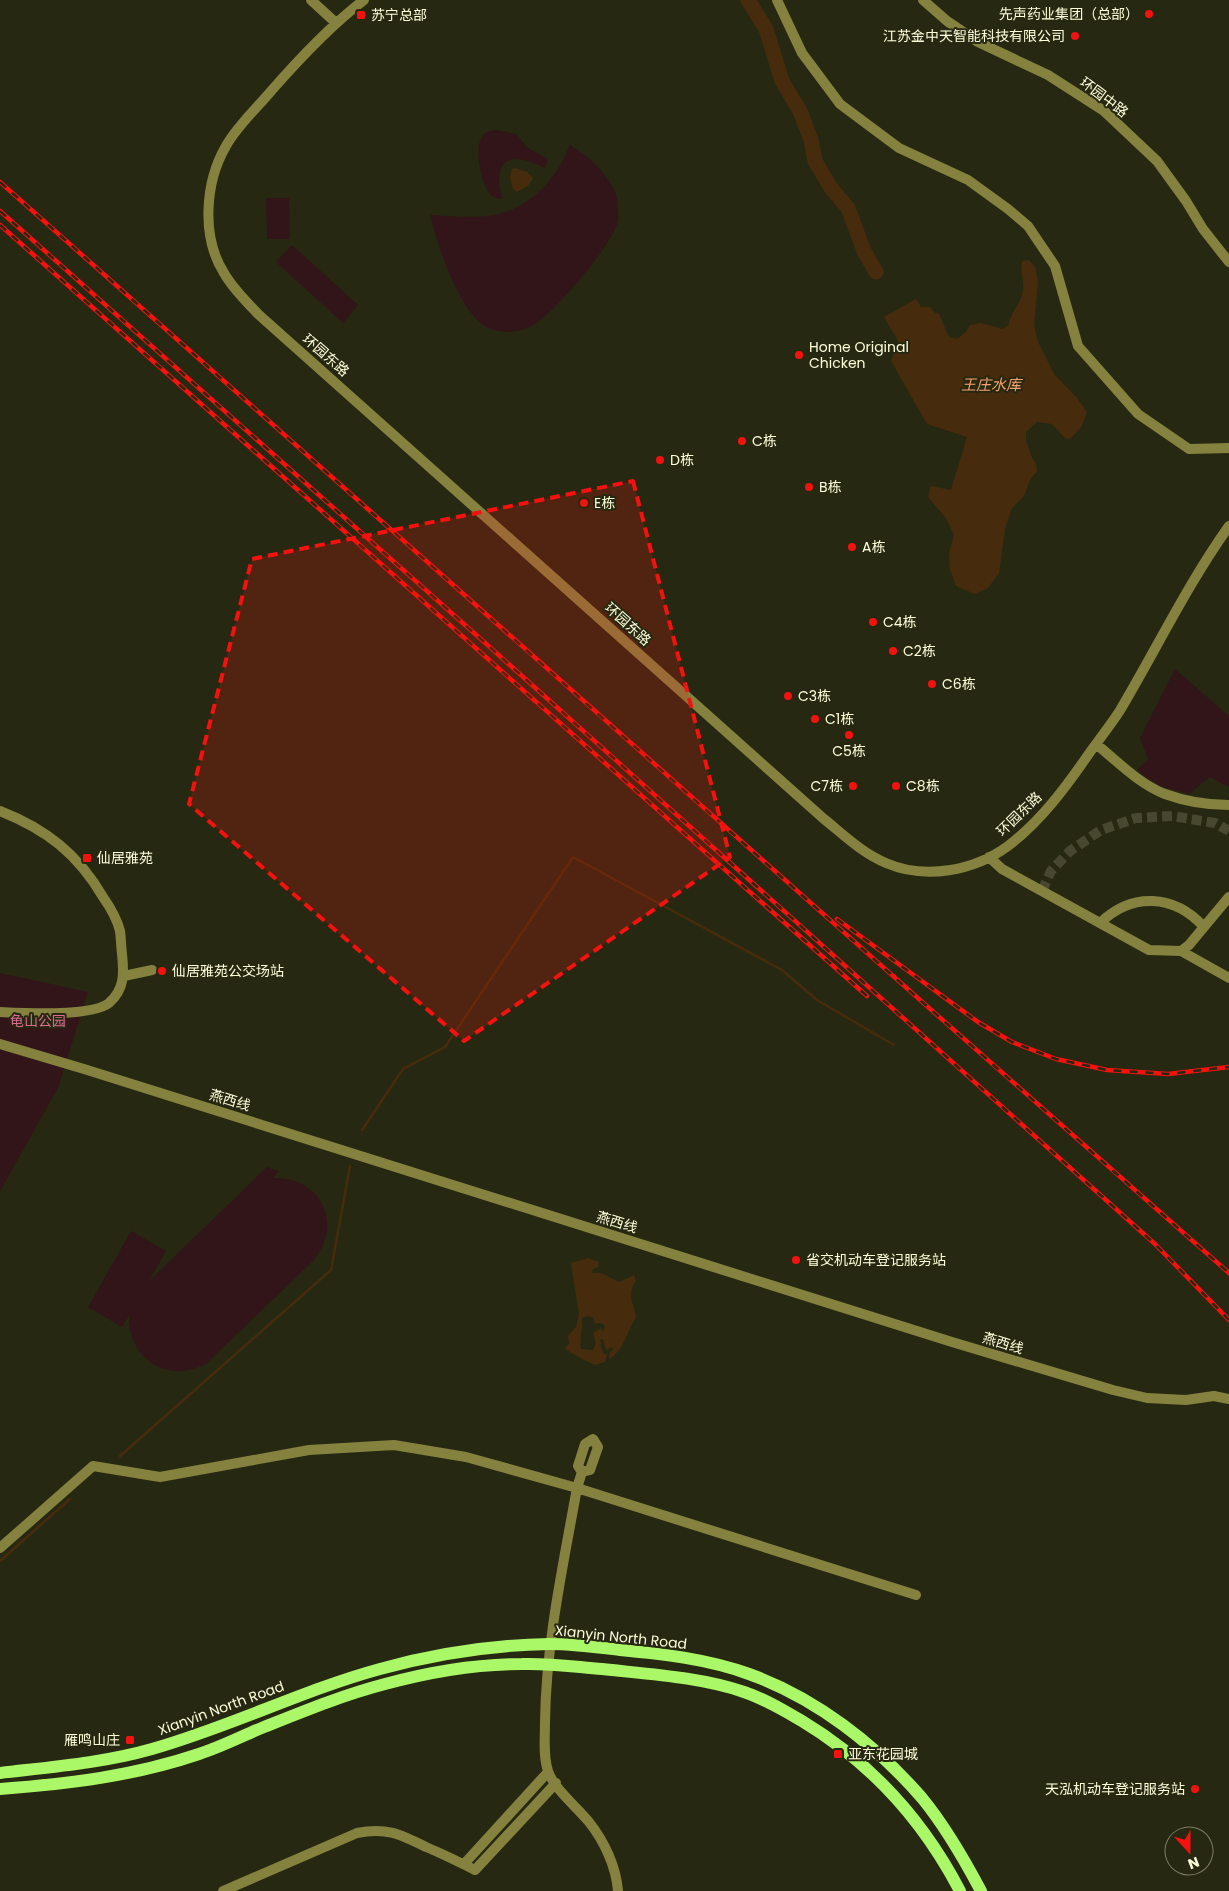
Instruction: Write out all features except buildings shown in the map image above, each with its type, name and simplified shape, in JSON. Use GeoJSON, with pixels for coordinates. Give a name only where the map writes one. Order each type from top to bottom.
{"type":"FeatureCollection","features":[{"type":"Feature","properties":{"kind":"main road","name":"Xianyin North Road"},"geometry":{"type":"LineString","coordinates":[[0,1773],[115,1758],[154,1748],[336,1683],[380,1669],[427,1658],[477,1650],[550,1644],[657,1654],[719,1665],[749,1674],[798,1696],[824,1712],[854,1734],[904,1778],[938,1820],[981,1891]]}},
{"type":"Feature","properties":{"kind":"main road"},"geometry":{"type":"LineString","coordinates":[[0,1789],[62,1785],[146,1770],[202,1753],[340,1698],[430,1673],[470,1667],[548,1664],[654,1674],[713,1684],[743,1692],[767,1701],[816,1730],[846,1752],[892,1792],[924,1831],[960,1891]]}},
{"type":"Feature","properties":{"kind":"street"},"geometry":{"type":"LineString","coordinates":[[311,0],[336,23]]}},
{"type":"Feature","properties":{"kind":"street","name":"环园东路"},"geometry":{"type":"LineString","coordinates":[[364,0],[336,23],[283,78],[226,144],[215,168],[209,193],[210,234],[222,271],[234,289],[258,314],[853,843],[887,863],[929,872],[950,870],[970,865],[989,857],[1012,842],[1049,806],[1072,779],[1117,713],[1229,526]]}},
{"type":"Feature","properties":{"kind":"street"},"geometry":{"type":"LineString","coordinates":[[777,0],[802,53],[840,104],[899,148],[968,180],[1028,226],[1056,266],[1078,346],[1138,414],[1189,449],[1229,448]]}},
{"type":"Feature","properties":{"kind":"street","name":"环园中路"},"geometry":{"type":"LineString","coordinates":[[923,0],[947,21],[978,42],[1048,75],[1104,111],[1157,161],[1186,201],[1203,229],[1229,262]]}},
{"type":"Feature","properties":{"kind":"street"},"geometry":{"type":"LineString","coordinates":[[1096,744],[1146,784],[1164,794],[1211,805],[1229,805]]}},
{"type":"Feature","properties":{"kind":"street"},"geometry":{"type":"LineString","coordinates":[[0,811],[22,820],[59,843],[79,862],[95,882],[120,930],[124,976],[120,988],[108,1003],[93,1010],[61,1013],[0,1012]]}},
{"type":"Feature","properties":{"kind":"street"},"geometry":{"type":"LineString","coordinates":[[989,857],[1002,869],[1149,950],[1181,951],[1229,978]]}},
{"type":"Feature","properties":{"kind":"street"},"geometry":{"type":"LineString","coordinates":[[1181,951],[1189,945],[1229,897]]}},
{"type":"Feature","properties":{"kind":"street"},"geometry":{"type":"LineString","coordinates":[[1100,923],[1122,907],[1148,901],[1175,906],[1191,915],[1204,927]]}},
{"type":"Feature","properties":{"kind":"street"},"geometry":{"type":"LineString","coordinates":[[124,976],[152,970]]}},
{"type":"Feature","properties":{"kind":"street","name":"燕西线"},"geometry":{"type":"LineString","coordinates":[[0,1044],[952,1342],[1113,1390],[1147,1398],[1186,1400],[1214,1396],[1229,1399]]}},
{"type":"Feature","properties":{"kind":"street"},"geometry":{"type":"LineString","coordinates":[[0,1548],[93,1466],[160,1477],[308,1450],[394,1445],[473,1459],[577,1488],[916,1595]]}},
{"type":"Feature","properties":{"kind":"street"},"geometry":{"type":"LineString","coordinates":[[582,1472],[577,1488],[550,1644],[545,1693],[545,1747],[548,1772],[564,1795],[589,1822],[602,1842],[612,1864],[618,1891]]}},
{"type":"Feature","properties":{"kind":"street"},"geometry":{"type":"LineString","coordinates":[[464,1864],[548,1772]]}},
{"type":"Feature","properties":{"kind":"street"},"geometry":{"type":"LineString","coordinates":[[223,1891],[357,1833],[374,1830],[400,1833],[475,1870],[556,1783]]}},
{"type":"Feature","properties":{"kind":"highlighted area"},"geometry":{"type":"Polygon","coordinates":[[[633,481],[730,857],[464,1041],[189,804],[252,559],[633,481]]]}},
{"type":"Feature","properties":{"kind":"green space"},"geometry":{"type":"Polygon","coordinates":[[[496,130],[516,134],[528,148],[548,159],[545,168],[522,160],[513,159],[507,161],[502,166],[500,174],[502,199],[494,197],[487,190],[479,164],[481,138],[486,132],[496,130]]]}},
{"type":"Feature","properties":{"kind":"green space"},"geometry":{"type":"Polygon","coordinates":[[[570,145],[595,164],[613,188],[617,198],[618,213],[618,221],[614,231],[595,260],[569,292],[544,317],[530,327],[519,330],[508,332],[491,329],[480,322],[460,296],[444,261],[430,215],[489,216],[504,213],[517,207],[529,200],[549,182],[570,145]]]}},
{"type":"Feature","properties":{"kind":"green space"},"geometry":{"type":"Polygon","coordinates":[[[266,198],[289,198],[290,239],[267,239],[266,198]]]}},
{"type":"Feature","properties":{"kind":"green space"},"geometry":{"type":"Polygon","coordinates":[[[292,245],[358,305],[343,323],[276,262],[292,245]]]}},
{"type":"Feature","properties":{"kind":"green space"},"geometry":{"type":"Polygon","coordinates":[[[1175,669],[1229,716],[1229,787],[1210,777],[1189,794],[1159,786],[1137,770],[1148,759],[1140,738],[1175,669]]]}},
{"type":"Feature","properties":{"kind":"green space","name":"龟山公园"},"geometry":{"type":"Polygon","coordinates":[[[0,973],[88,992],[58,1088],[0,1191],[0,973]]]}},
{"type":"Feature","properties":{"kind":"green space"},"geometry":{"type":"Polygon","coordinates":[[[267,1167],[279,1171],[273,1178],[289,1179],[315,1193],[327,1217],[327,1231],[323,1246],[314,1260],[207,1363],[193,1369],[179,1371],[165,1369],[153,1364],[143,1356],[135,1345],[129,1316],[122,1327],[88,1307],[131,1231],[166,1251],[149,1281],[267,1167]]]}},
{"type":"Feature","properties":{"kind":"water"},"geometry":{"type":"Polygon","coordinates":[[[515,168],[527,172],[533,178],[528,186],[517,192],[513,189],[510,177],[512,169],[515,168]]]}},
{"type":"Feature","properties":{"kind":"water","name":"王庄水库"},"geometry":{"type":"Polygon","coordinates":[[[1029,260],[1035,267],[1038,281],[1034,325],[1038,342],[1054,374],[1077,398],[1087,412],[1082,426],[1070,439],[1065,438],[1052,424],[1037,422],[1026,432],[1026,441],[1037,471],[1030,480],[1024,496],[1012,508],[1005,529],[999,573],[988,588],[975,594],[956,586],[950,570],[949,553],[954,535],[946,518],[928,497],[931,486],[951,490],[967,437],[927,424],[891,361],[898,341],[884,317],[916,299],[921,307],[930,307],[935,313],[939,314],[949,337],[957,339],[966,332],[970,325],[981,323],[1002,329],[1009,325],[1011,316],[1021,299],[1023,286],[1022,261],[1029,260]]]}},
{"type":"Feature","properties":{"kind":"water"},"geometry":{"type":"Polygon","coordinates":[[[588,1258],[599,1262],[598,1267],[592,1270],[593,1273],[601,1273],[619,1282],[634,1275],[636,1281],[631,1295],[636,1318],[619,1351],[609,1359],[610,1352],[613,1350],[612,1347],[606,1350],[603,1339],[600,1340],[604,1354],[607,1354],[605,1362],[595,1365],[565,1349],[569,1343],[568,1336],[576,1327],[579,1314],[571,1263],[588,1258]],[[587,1316],[582,1318],[581,1349],[593,1350],[596,1343],[593,1333],[601,1328],[603,1332],[605,1325],[595,1324],[593,1317],[587,1316]]]}},
{"type":"Feature","properties":{"kind":"waterway"},"geometry":{"type":"LineString","coordinates":[[748,0],[766,29],[782,81],[800,111],[811,140],[815,161],[831,188],[848,208],[864,251],[876,272]]}},
{"type":"Feature","properties":{"kind":"waterway"},"geometry":{"type":"LineString","coordinates":[[362,1130],[403,1069],[445,1047],[573,857],[782,970],[817,1000],[894,1045]]}},
{"type":"Feature","properties":{"kind":"waterway"},"geometry":{"type":"LineString","coordinates":[[120,1456],[331,1270],[350,1166]]}},
{"type":"Feature","properties":{"kind":"waterway"},"geometry":{"type":"LineString","coordinates":[[0,1561],[70,1499]]}},
{"type":"Feature","properties":{"kind":"tunnel"},"geometry":{"type":"LineString","coordinates":[[1042,891],[1051,871],[1070,851],[1101,830],[1136,818],[1172,816],[1215,823],[1229,831]]}},
{"type":"Feature","properties":{"kind":"railway"},"geometry":{"type":"LineString","coordinates":[[0,182],[1229,1273]]}},
{"type":"Feature","properties":{"kind":"railway"},"geometry":{"type":"LineString","coordinates":[[0,211],[492,649],[1155,1244],[1229,1320]]}},
{"type":"Feature","properties":{"kind":"railway"},"geometry":{"type":"LineString","coordinates":[[0,225],[867,996]]}},
{"type":"Feature","properties":{"kind":"railway"},"geometry":{"type":"LineString","coordinates":[[837,919],[978,1022],[1012,1042],[1056,1059],[1107,1070],[1168,1074],[1229,1067]]}},
{"type":"Feature","properties":{"kind":"place","name":"先声药业集团（总部）"},"geometry":{"type":"Point","coordinates":[1149,14]}},
{"type":"Feature","properties":{"kind":"place","name":"苏宁总部"},"geometry":{"type":"Point","coordinates":[361,15]}},
{"type":"Feature","properties":{"kind":"place","name":"江苏金中天智能科技有限公司"},"geometry":{"type":"Point","coordinates":[1075,36]}},
{"type":"Feature","properties":{"kind":"place","name":"Home Original Chicken"},"geometry":{"type":"Point","coordinates":[799,355]}},
{"type":"Feature","properties":{"kind":"place","name":"C栋"},"geometry":{"type":"Point","coordinates":[742,441]}},
{"type":"Feature","properties":{"kind":"place","name":"D栋"},"geometry":{"type":"Point","coordinates":[660,460]}},
{"type":"Feature","properties":{"kind":"place","name":"B栋"},"geometry":{"type":"Point","coordinates":[809,487]}},
{"type":"Feature","properties":{"kind":"place","name":"E栋"},"geometry":{"type":"Point","coordinates":[584,503]}},
{"type":"Feature","properties":{"kind":"place","name":"A栋"},"geometry":{"type":"Point","coordinates":[852,547]}},
{"type":"Feature","properties":{"kind":"place","name":"C4栋"},"geometry":{"type":"Point","coordinates":[873,622]}},
{"type":"Feature","properties":{"kind":"place","name":"C2栋"},"geometry":{"type":"Point","coordinates":[893,651]}},
{"type":"Feature","properties":{"kind":"place","name":"C6栋"},"geometry":{"type":"Point","coordinates":[932,684]}},
{"type":"Feature","properties":{"kind":"place","name":"C3栋"},"geometry":{"type":"Point","coordinates":[788,696]}},
{"type":"Feature","properties":{"kind":"place","name":"C1栋"},"geometry":{"type":"Point","coordinates":[815,719]}},
{"type":"Feature","properties":{"kind":"place","name":"C5栋"},"geometry":{"type":"Point","coordinates":[849,735]}},
{"type":"Feature","properties":{"kind":"place","name":"C7栋"},"geometry":{"type":"Point","coordinates":[853,786]}},
{"type":"Feature","properties":{"kind":"place","name":"C8栋"},"geometry":{"type":"Point","coordinates":[896,786]}},
{"type":"Feature","properties":{"kind":"place","name":"仙居雅苑"},"geometry":{"type":"Point","coordinates":[87,858]}},
{"type":"Feature","properties":{"kind":"place","name":"仙居雅苑公交场站"},"geometry":{"type":"Point","coordinates":[162,971]}},
{"type":"Feature","properties":{"kind":"place","name":"省交机动车登记服务站"},"geometry":{"type":"Point","coordinates":[796,1260]}},
{"type":"Feature","properties":{"kind":"place","name":"雁鸣山庄"},"geometry":{"type":"Point","coordinates":[130,1740]}},
{"type":"Feature","properties":{"kind":"place","name":"亚东花园城"},"geometry":{"type":"Point","coordinates":[838,1754]}},
{"type":"Feature","properties":{"kind":"place","name":"天泓机动车登记服务站"},"geometry":{"type":"Point","coordinates":[1195,1789]}}]}
